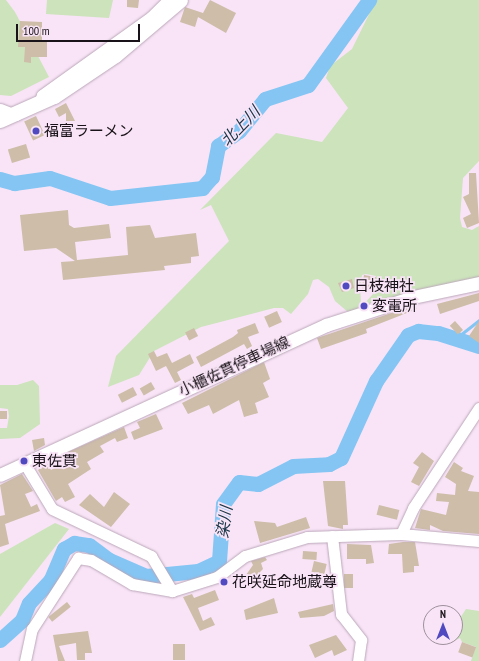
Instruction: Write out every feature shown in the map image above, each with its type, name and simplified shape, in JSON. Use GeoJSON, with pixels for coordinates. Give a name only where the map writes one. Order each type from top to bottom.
{"type":"FeatureCollection","features":[{"type":"Feature","properties":{"kind":"highway"},"geometry":{"type":"LineString","coordinates":[[0,120],[39,103],[115,55],[180,0]]}},
{"type":"Feature","properties":{"kind":"main road","name":"小櫃佐貫停車場線"},"geometry":{"type":"LineString","coordinates":[[0,476],[26,466],[271,348],[326,325],[414,297],[479,283]]}},
{"type":"Feature","properties":{"kind":"street"},"geometry":{"type":"LineString","coordinates":[[39,103],[42,95],[151,17],[168,0]]}},
{"type":"Feature","properties":{"kind":"street"},"geometry":{"type":"LineString","coordinates":[[0,109],[16,114]]}},
{"type":"Feature","properties":{"kind":"street"},"geometry":{"type":"LineString","coordinates":[[401,534],[413,508],[479,408]]}},
{"type":"Feature","properties":{"kind":"street"},"geometry":{"type":"LineString","coordinates":[[26,466],[52,509],[100,530],[156,560],[171,589]]}},
{"type":"Feature","properties":{"kind":"street"},"geometry":{"type":"LineString","coordinates":[[25,661],[32,629],[78,558],[91,560],[132,584],[171,589],[217,577],[245,556],[266,548],[307,537],[401,534],[479,541]]}},
{"type":"Feature","properties":{"kind":"street"},"geometry":{"type":"LineString","coordinates":[[332,536],[341,614],[360,640],[358,661]]}},
{"type":"Feature","properties":{"kind":"green space"},"geometry":{"type":"Polygon","coordinates":[[[0,0],[6,0],[15,12],[49,77],[11,96],[0,95],[0,0]]]}},
{"type":"Feature","properties":{"kind":"green space"},"geometry":{"type":"Polygon","coordinates":[[[47,0],[113,0],[109,18],[46,14],[47,0]]]}},
{"type":"Feature","properties":{"kind":"green space"},"geometry":{"type":"Polygon","coordinates":[[[376,0],[479,0],[479,161],[463,178],[460,218],[462,227],[472,230],[479,226],[479,279],[411,291],[366,308],[363,305],[373,294],[376,276],[366,274],[362,275],[360,287],[361,303],[355,312],[348,312],[335,301],[329,287],[318,279],[313,280],[308,294],[291,314],[283,308],[274,308],[201,327],[154,351],[139,375],[108,387],[116,356],[229,241],[211,205],[200,210],[276,133],[322,142],[348,108],[326,78],[330,66],[352,49],[376,0]]]}},
{"type":"Feature","properties":{"kind":"green space"},"geometry":{"type":"Polygon","coordinates":[[[33,380],[39,386],[40,424],[20,438],[0,439],[0,428],[7,428],[9,416],[8,409],[0,408],[0,385],[17,385],[33,380]]]}},
{"type":"Feature","properties":{"kind":"green space"},"geometry":{"type":"Polygon","coordinates":[[[55,523],[69,529],[0,617],[0,554],[55,523]]]}},
{"type":"Feature","properties":{"kind":"green space"},"geometry":{"type":"Polygon","coordinates":[[[466,609],[479,611],[479,661],[471,661],[476,647],[463,642],[463,614],[466,609]]]}},
{"type":"Feature","properties":{"kind":"building"},"geometry":{"type":"Polygon","coordinates":[[[127,0],[139,0],[138,8],[127,7],[127,0]]]}},
{"type":"Feature","properties":{"kind":"building"},"geometry":{"type":"Polygon","coordinates":[[[210,0],[236,13],[226,33],[198,17],[195,27],[180,22],[185,7],[203,13],[210,0]]]}},
{"type":"Feature","properties":{"kind":"building"},"geometry":{"type":"Polygon","coordinates":[[[20,21],[42,22],[42,40],[47,40],[47,57],[31,57],[31,63],[24,62],[25,47],[18,47],[20,21]]]}},
{"type":"Feature","properties":{"kind":"building"},"geometry":{"type":"Polygon","coordinates":[[[66,103],[75,121],[66,121],[66,113],[59,117],[55,109],[66,103]]]}},
{"type":"Feature","properties":{"kind":"building","name":"福富ラーメン"},"geometry":{"type":"Polygon","coordinates":[[[36,116],[45,135],[33,141],[24,121],[36,116]]]}},
{"type":"Feature","properties":{"kind":"building"},"geometry":{"type":"Polygon","coordinates":[[[26,144],[30,157],[12,163],[8,150],[26,144]]]}},
{"type":"Feature","properties":{"kind":"building"},"geometry":{"type":"Polygon","coordinates":[[[469,173],[476,173],[479,223],[467,228],[463,218],[471,214],[463,197],[469,194],[469,173]]]}},
{"type":"Feature","properties":{"kind":"building"},"geometry":{"type":"Polygon","coordinates":[[[68,210],[69,225],[74,228],[109,224],[111,238],[75,242],[77,260],[128,255],[126,227],[150,225],[155,238],[196,233],[199,256],[191,257],[191,263],[164,266],[165,270],[63,280],[61,262],[75,261],[56,248],[24,251],[20,215],[68,210]]]}},
{"type":"Feature","properties":{"kind":"building"},"geometry":{"type":"Polygon","coordinates":[[[364,275],[376,277],[374,291],[362,289],[364,275]]]}},
{"type":"Feature","properties":{"kind":"building","name":"日枝神社"},"geometry":{"type":"Polygon","coordinates":[[[352,279],[354,288],[342,292],[338,283],[352,279]]]}},
{"type":"Feature","properties":{"kind":"building"},"geometry":{"type":"Polygon","coordinates":[[[479,293],[479,301],[440,314],[437,304],[479,293]]]}},
{"type":"Feature","properties":{"kind":"building"},"geometry":{"type":"Polygon","coordinates":[[[415,305],[417,309],[366,329],[367,333],[321,349],[317,338],[415,305]]]}},
{"type":"Feature","properties":{"kind":"building"},"geometry":{"type":"Polygon","coordinates":[[[277,311],[282,322],[269,328],[264,317],[277,311]]]}},
{"type":"Feature","properties":{"kind":"building"},"geometry":{"type":"Polygon","coordinates":[[[455,321],[463,330],[458,335],[450,326],[455,321]]]}},
{"type":"Feature","properties":{"kind":"building"},"geometry":{"type":"Polygon","coordinates":[[[479,321],[479,343],[469,336],[479,321]]]}},
{"type":"Feature","properties":{"kind":"building"},"geometry":{"type":"Polygon","coordinates":[[[255,323],[259,333],[248,337],[252,346],[247,349],[244,344],[201,367],[196,357],[233,337],[238,333],[237,330],[255,323]]]}},
{"type":"Feature","properties":{"kind":"building"},"geometry":{"type":"Polygon","coordinates":[[[194,328],[198,336],[189,341],[185,333],[194,328]]]}},
{"type":"Feature","properties":{"kind":"building"},"geometry":{"type":"Polygon","coordinates":[[[154,351],[157,357],[167,353],[172,363],[190,354],[194,363],[177,372],[181,380],[175,383],[166,366],[156,371],[148,354],[154,351]]]}},
{"type":"Feature","properties":{"kind":"building"},"geometry":{"type":"Polygon","coordinates":[[[264,362],[270,379],[263,383],[269,397],[255,403],[258,413],[244,417],[239,400],[213,414],[209,405],[188,414],[182,403],[264,362]]]}},
{"type":"Feature","properties":{"kind":"building"},"geometry":{"type":"Polygon","coordinates":[[[151,382],[155,389],[144,395],[140,388],[151,382]]]}},
{"type":"Feature","properties":{"kind":"building"},"geometry":{"type":"Polygon","coordinates":[[[133,387],[137,395],[122,403],[118,395],[133,387]]]}},
{"type":"Feature","properties":{"kind":"building"},"geometry":{"type":"Polygon","coordinates":[[[0,411],[7,411],[7,419],[0,419],[0,411]]]}},
{"type":"Feature","properties":{"kind":"building"},"geometry":{"type":"Polygon","coordinates":[[[156,414],[163,429],[134,440],[131,432],[140,428],[137,422],[156,414]]]}},
{"type":"Feature","properties":{"kind":"building"},"geometry":{"type":"Polygon","coordinates":[[[124,427],[128,438],[117,442],[115,438],[100,446],[104,452],[87,462],[91,469],[68,484],[75,497],[65,502],[62,497],[56,501],[38,470],[48,464],[51,470],[72,459],[68,452],[124,427]]]}},
{"type":"Feature","properties":{"kind":"building"},"geometry":{"type":"Polygon","coordinates":[[[44,438],[45,445],[34,451],[32,440],[44,438]]]}},
{"type":"Feature","properties":{"kind":"building"},"geometry":{"type":"Polygon","coordinates":[[[422,452],[434,461],[419,486],[411,482],[419,467],[413,463],[422,452]]]}},
{"type":"Feature","properties":{"kind":"building"},"geometry":{"type":"Polygon","coordinates":[[[454,462],[463,468],[461,471],[474,476],[468,491],[479,492],[479,534],[443,531],[430,525],[430,530],[415,528],[421,509],[446,515],[449,502],[436,501],[437,493],[455,495],[456,484],[445,477],[454,462]]]}},
{"type":"Feature","properties":{"kind":"building"},"geometry":{"type":"Polygon","coordinates":[[[22,474],[33,491],[25,494],[31,507],[37,504],[40,511],[5,524],[9,544],[0,547],[0,516],[5,515],[0,485],[22,474]]]}},
{"type":"Feature","properties":{"kind":"building"},"geometry":{"type":"Polygon","coordinates":[[[323,481],[345,481],[348,525],[343,525],[343,529],[328,526],[323,481]]]}},
{"type":"Feature","properties":{"kind":"building"},"geometry":{"type":"Polygon","coordinates":[[[114,492],[130,504],[111,527],[79,505],[90,494],[104,507],[114,492]]]}},
{"type":"Feature","properties":{"kind":"building"},"geometry":{"type":"Polygon","coordinates":[[[379,505],[399,510],[397,520],[377,515],[379,505]]]}},
{"type":"Feature","properties":{"kind":"building"},"geometry":{"type":"Polygon","coordinates":[[[306,517],[310,528],[260,543],[254,521],[275,523],[277,527],[306,517]]]}},
{"type":"Feature","properties":{"kind":"building"},"geometry":{"type":"Polygon","coordinates":[[[415,542],[419,566],[414,566],[414,572],[403,573],[402,554],[388,554],[389,544],[415,542]]]}},
{"type":"Feature","properties":{"kind":"building"},"geometry":{"type":"Polygon","coordinates":[[[347,544],[371,545],[374,563],[366,564],[366,559],[347,559],[347,544]]]}},
{"type":"Feature","properties":{"kind":"building"},"geometry":{"type":"Polygon","coordinates":[[[303,551],[317,552],[316,560],[302,559],[303,551]]]}},
{"type":"Feature","properties":{"kind":"building"},"geometry":{"type":"Polygon","coordinates":[[[265,557],[267,560],[261,563],[263,569],[252,580],[246,575],[253,565],[251,561],[265,557]]]}},
{"type":"Feature","properties":{"kind":"building"},"geometry":{"type":"Polygon","coordinates":[[[314,561],[327,564],[324,575],[312,572],[314,561]]]}},
{"type":"Feature","properties":{"kind":"building"},"geometry":{"type":"Polygon","coordinates":[[[344,574],[353,574],[353,588],[344,588],[344,574]]]}},
{"type":"Feature","properties":{"kind":"building"},"geometry":{"type":"Polygon","coordinates":[[[215,590],[219,600],[198,608],[203,621],[211,617],[215,625],[200,631],[183,597],[192,594],[194,598],[215,590]]]}},
{"type":"Feature","properties":{"kind":"building"},"geometry":{"type":"Polygon","coordinates":[[[274,598],[278,613],[246,620],[244,610],[274,598]]]}},
{"type":"Feature","properties":{"kind":"building"},"geometry":{"type":"Polygon","coordinates":[[[67,602],[71,607],[52,622],[48,617],[67,602]]]}},
{"type":"Feature","properties":{"kind":"building"},"geometry":{"type":"Polygon","coordinates":[[[333,604],[334,611],[324,616],[300,618],[298,612],[333,604]]]}},
{"type":"Feature","properties":{"kind":"building"},"geometry":{"type":"Polygon","coordinates":[[[88,631],[92,653],[85,653],[85,660],[77,660],[76,643],[59,646],[65,661],[58,661],[53,635],[88,631]]]}},
{"type":"Feature","properties":{"kind":"building"},"geometry":{"type":"Polygon","coordinates":[[[336,635],[347,650],[334,656],[332,650],[315,658],[309,645],[336,635]]]}},
{"type":"Feature","properties":{"kind":"building"},"geometry":{"type":"Polygon","coordinates":[[[463,642],[476,647],[472,657],[458,652],[463,642]]]}},
{"type":"Feature","properties":{"kind":"building"},"geometry":{"type":"Polygon","coordinates":[[[173,644],[185,644],[185,660],[173,660],[173,644]]]}},
{"type":"Feature","properties":{"kind":"waterway","name":"北上川"},"geometry":{"type":"LineString","coordinates":[[0,179],[14,183],[50,178],[110,198],[202,188],[212,177],[218,146],[239,131],[265,99],[308,85],[369,0]]}},
{"type":"Feature","properties":{"kind":"waterway"},"geometry":{"type":"LineString","coordinates":[[455,339],[479,320]]}},
{"type":"Feature","properties":{"kind":"waterway","name":"染川"},"geometry":{"type":"LineString","coordinates":[[0,640],[22,620],[29,603],[51,579],[64,549],[74,543],[89,545],[109,560],[146,576],[198,571],[219,561],[223,504],[239,482],[258,484],[293,466],[329,464],[341,458],[376,381],[408,335],[418,331],[438,333],[479,346]]}},
{"type":"Feature","properties":{"kind":"place","name":"福富ラーメン"},"geometry":{"type":"Point","coordinates":[36,131]}},
{"type":"Feature","properties":{"kind":"place","name":"日枝神社"},"geometry":{"type":"Point","coordinates":[346,286]}},
{"type":"Feature","properties":{"kind":"place","name":"変電所"},"geometry":{"type":"Point","coordinates":[364,306]}},
{"type":"Feature","properties":{"kind":"place","name":"東佐貫"},"geometry":{"type":"Point","coordinates":[24,461]}},
{"type":"Feature","properties":{"kind":"place","name":"花咲延命地蔵尊"},"geometry":{"type":"Point","coordinates":[224,582]}}]}
